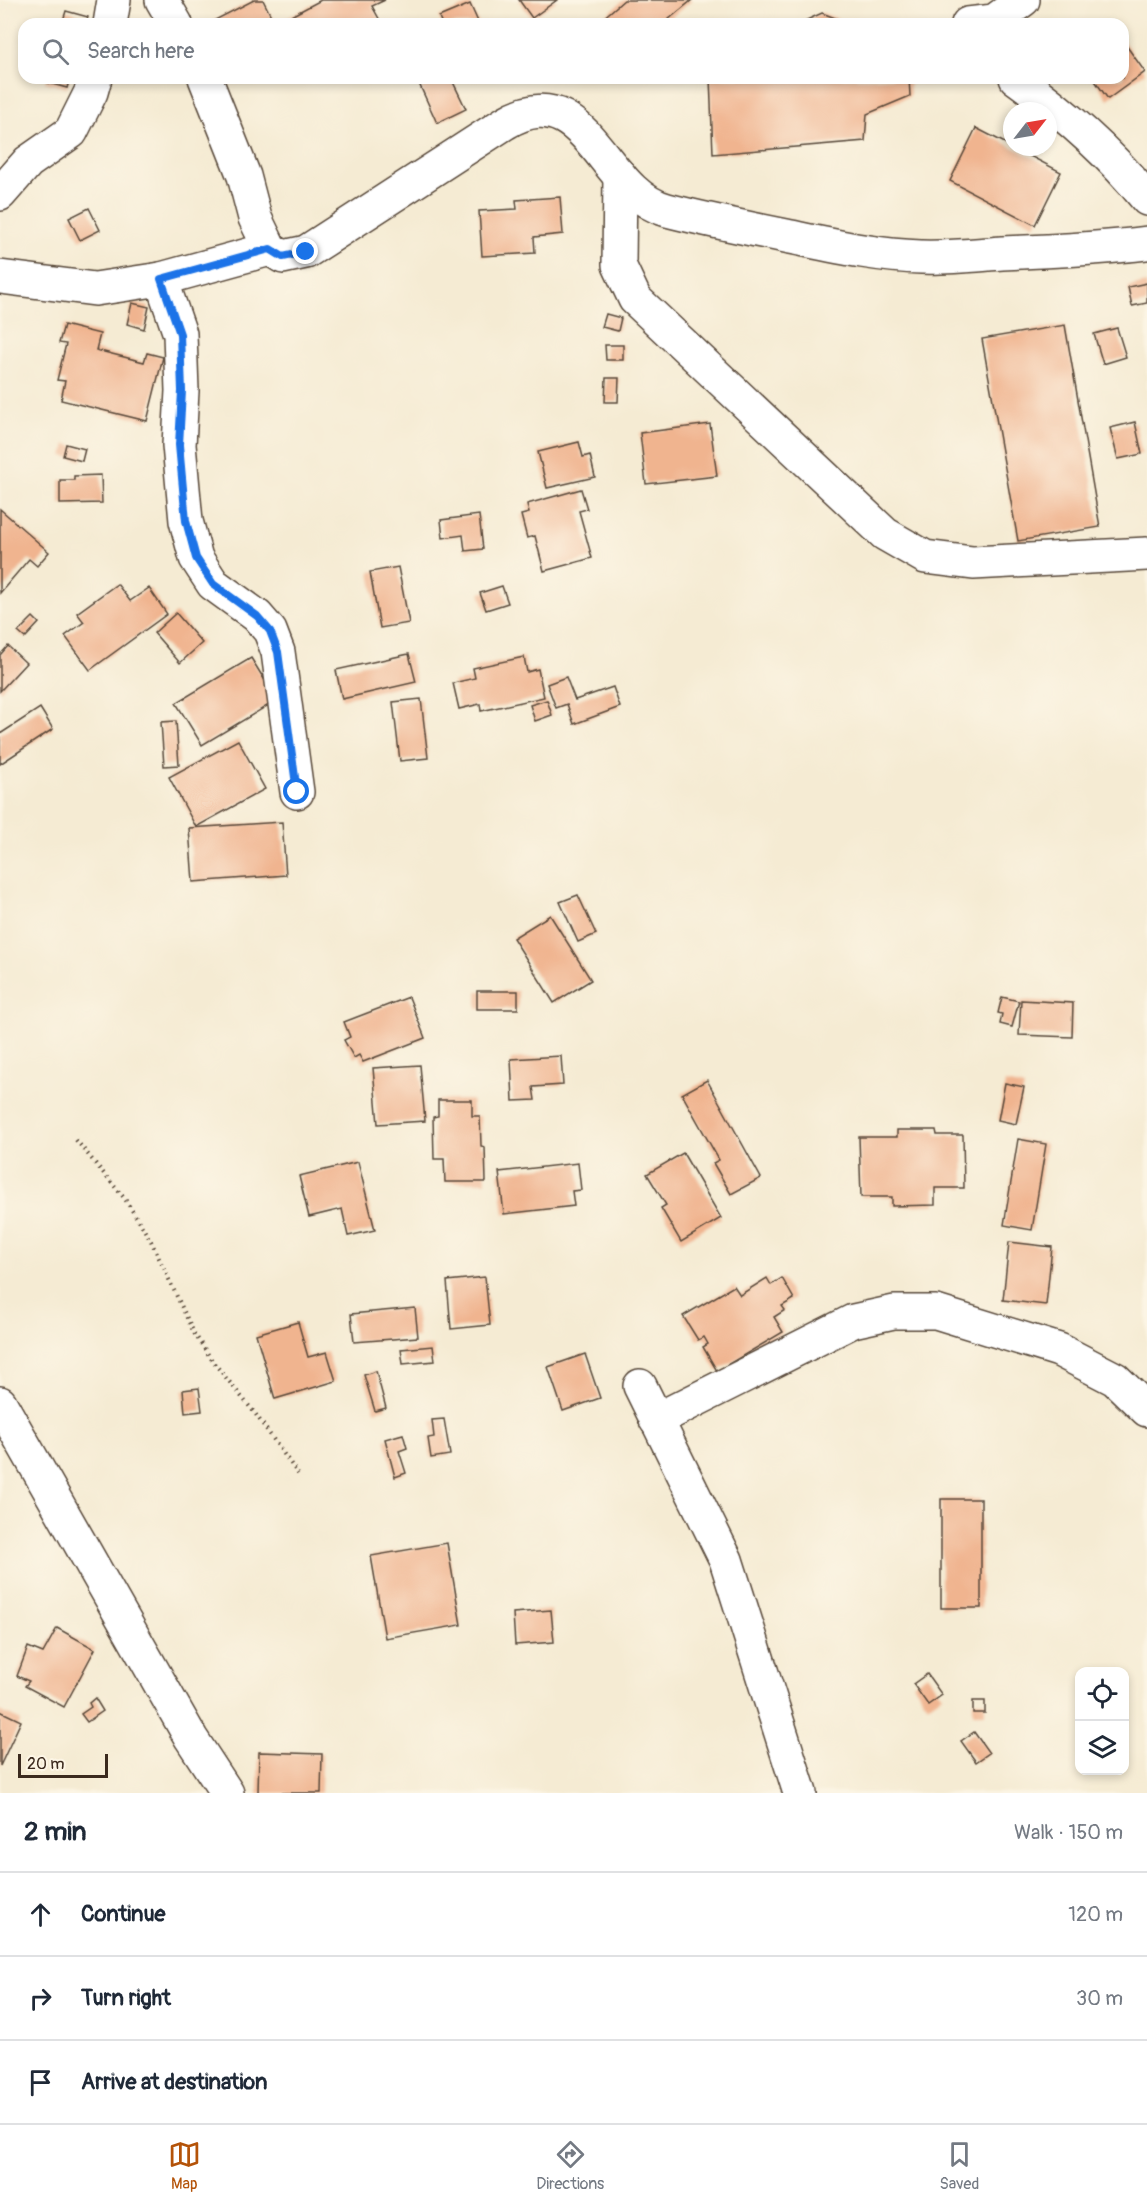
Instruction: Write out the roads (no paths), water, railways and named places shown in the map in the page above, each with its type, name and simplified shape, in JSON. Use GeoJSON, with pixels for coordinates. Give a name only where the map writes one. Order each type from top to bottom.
{"type":"FeatureCollection","features":[{"type":"Feature","properties":{"kind":"street"},"geometry":{"type":"LineString","coordinates":[[111,18],[114,0]]}},
{"type":"Feature","properties":{"kind":"street"},"geometry":{"type":"LineString","coordinates":[[162,0],[172,18]]}},
{"type":"Feature","properties":{"kind":"street"},"geometry":{"type":"LineString","coordinates":[[998,18],[1023,0]]}},
{"type":"Feature","properties":{"kind":"street"},"geometry":{"type":"LineString","coordinates":[[0,194],[28,162],[71,132],[93,84]]}},
{"type":"Feature","properties":{"kind":"street"},"geometry":{"type":"LineString","coordinates":[[207,84],[244,176],[255,218],[270,249],[283,257],[306,252],[521,114],[538,110],[556,111],[578,127],[622,181],[658,208],[861,250],[920,257],[1104,249],[1147,243]]}},
{"type":"Feature","properties":{"kind":"street"},"geometry":{"type":"LineString","coordinates":[[1024,84],[1127,174],[1147,199]]}},
{"type":"Feature","properties":{"kind":"street"},"geometry":{"type":"LineString","coordinates":[[620,176],[619,265],[635,299],[885,534],[925,557],[973,563],[1147,554]]}},
{"type":"Feature","properties":{"kind":"street"},"geometry":{"type":"LineString","coordinates":[[0,277],[94,289],[161,279],[270,249]]}},
{"type":"Feature","properties":{"kind":"street"},"geometry":{"type":"LineString","coordinates":[[161,279],[180,334],[182,391],[179,445],[186,521],[196,558],[213,584],[257,616],[270,631],[278,652],[297,792]]}},
{"type":"Feature","properties":{"kind":"street"},"geometry":{"type":"LineString","coordinates":[[656,1420],[853,1322],[894,1312],[936,1312],[1059,1350],[1115,1379],[1147,1410]]}},
{"type":"Feature","properties":{"kind":"street"},"geometry":{"type":"LineString","coordinates":[[640,1386],[726,1560],[800,1793]]}},
{"type":"Feature","properties":{"kind":"street"},"geometry":{"type":"LineString","coordinates":[[0,1403],[191,1738],[227,1793]]}}]}
